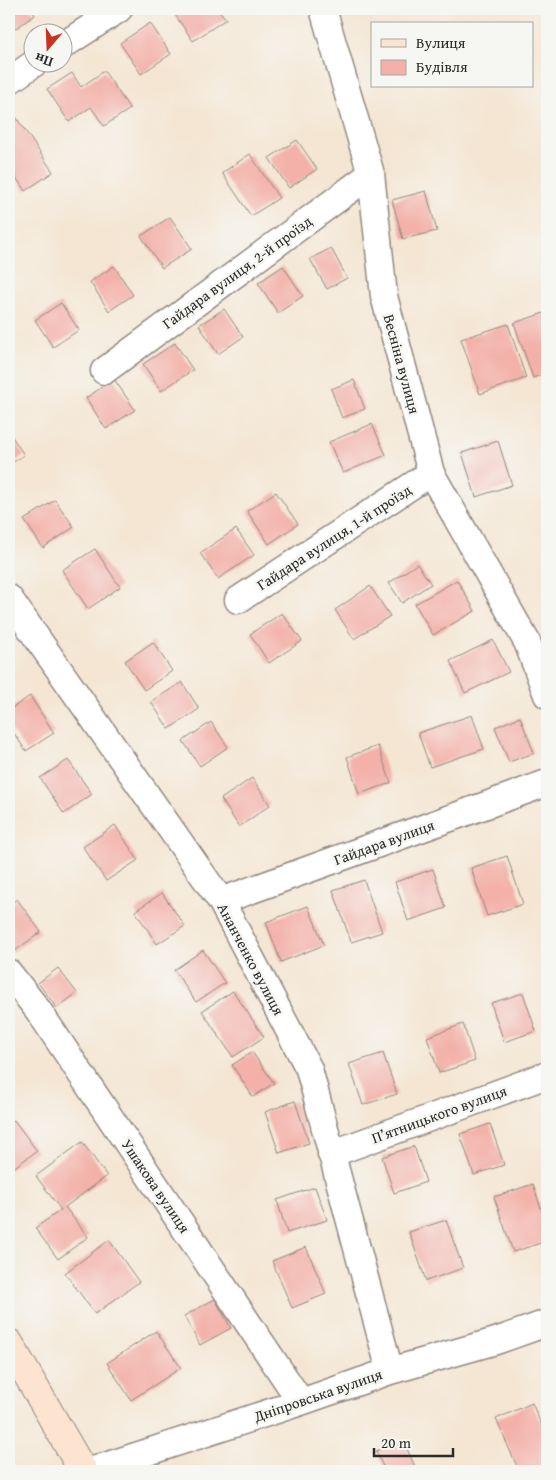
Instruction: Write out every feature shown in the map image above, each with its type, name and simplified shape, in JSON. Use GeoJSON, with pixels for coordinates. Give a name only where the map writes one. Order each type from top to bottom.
{"type":"FeatureCollection","features":[{"type":"Feature","properties":{"kind":"street"},"geometry":{"type":"LineString","coordinates":[[72,40],[119,9]]}},
{"type":"Feature","properties":{"kind":"street","name":"Весніна вулиця"},"geometry":{"type":"LineString","coordinates":[[323,9],[371,174],[384,296],[431,473],[527,642],[547,695]]}},
{"type":"Feature","properties":{"kind":"street"},"geometry":{"type":"LineString","coordinates":[[9,80],[22,71]]}},
{"type":"Feature","properties":{"kind":"street","name":"Гайдара вулиця, 2-й проїзд"},"geometry":{"type":"LineString","coordinates":[[104,371],[371,174]]}},
{"type":"Feature","properties":{"kind":"street","name":"Гайдара вулиця, 1-й проїзд"},"geometry":{"type":"LineString","coordinates":[[238,600],[431,473]]}},
{"type":"Feature","properties":{"kind":"street","name":"Ананченко вулиця"},"geometry":{"type":"LineString","coordinates":[[9,598],[221,901],[309,1069],[390,1371]]}},
{"type":"Feature","properties":{"kind":"street"},"geometry":{"type":"LineString","coordinates":[[221,901],[547,784]]}},
{"type":"Feature","properties":{"kind":"street","name":"Ушакова вулиця"},"geometry":{"type":"LineString","coordinates":[[9,972],[38,1010],[301,1402]]}},
{"type":"Feature","properties":{"kind":"street","name":"П’ятницького вулиця"},"geometry":{"type":"LineString","coordinates":[[331,1154],[547,1075]]}},
{"type":"Feature","properties":{"kind":"street","name":"Дніпровська вулиця"},"geometry":{"type":"LineString","coordinates":[[90,1471],[390,1371],[496,1341],[547,1323]]}},
{"type":"Feature","properties":{"kind":"street"},"geometry":{"type":"LineString","coordinates":[[9,1343],[82,1471]]}},
{"type":"Feature","properties":{"kind":"building"},"geometry":{"type":"Polygon","coordinates":[[[9,9],[31,9],[35,15],[22,22],[22,24],[9,33],[9,9]]]}},
{"type":"Feature","properties":{"kind":"building"},"geometry":{"type":"Polygon","coordinates":[[[171,9],[218,9],[226,19],[193,41],[171,9]]]}},
{"type":"Feature","properties":{"kind":"building"},"geometry":{"type":"Polygon","coordinates":[[[150,23],[171,54],[141,74],[120,43],[150,23]]]}},
{"type":"Feature","properties":{"kind":"building"},"geometry":{"type":"Polygon","coordinates":[[[104,71],[130,109],[104,126],[91,107],[69,122],[47,89],[72,73],[81,87],[104,71]]]}},
{"type":"Feature","properties":{"kind":"building"},"geometry":{"type":"Polygon","coordinates":[[[16,117],[53,172],[25,191],[9,167],[9,122],[16,117]]]}},
{"type":"Feature","properties":{"kind":"building"},"geometry":{"type":"Polygon","coordinates":[[[297,140],[317,169],[289,188],[269,158],[297,140]]]}},
{"type":"Feature","properties":{"kind":"building"},"geometry":{"type":"Polygon","coordinates":[[[250,154],[279,198],[251,216],[222,173],[250,154]]]}},
{"type":"Feature","properties":{"kind":"building"},"geometry":{"type":"Polygon","coordinates":[[[426,191],[437,231],[403,239],[392,200],[426,191]]]}},
{"type":"Feature","properties":{"kind":"building"},"geometry":{"type":"Polygon","coordinates":[[[170,217],[192,249],[162,268],[141,236],[170,217]]]}},
{"type":"Feature","properties":{"kind":"building"},"geometry":{"type":"Polygon","coordinates":[[[331,248],[347,278],[327,289],[310,259],[331,248]]]}},
{"type":"Feature","properties":{"kind":"building"},"geometry":{"type":"Polygon","coordinates":[[[114,266],[133,295],[109,311],[90,282],[114,266]]]}},
{"type":"Feature","properties":{"kind":"building"},"geometry":{"type":"Polygon","coordinates":[[[283,266],[303,296],[278,313],[258,283],[283,266]]]}},
{"type":"Feature","properties":{"kind":"building"},"geometry":{"type":"Polygon","coordinates":[[[61,303],[79,330],[53,347],[35,320],[61,303]]]}},
{"type":"Feature","properties":{"kind":"building"},"geometry":{"type":"Polygon","coordinates":[[[224,309],[243,337],[218,354],[199,325],[224,309]]]}},
{"type":"Feature","properties":{"kind":"building"},"geometry":{"type":"Polygon","coordinates":[[[547,312],[547,373],[533,378],[514,323],[547,312]]]}},
{"type":"Feature","properties":{"kind":"building"},"geometry":{"type":"Polygon","coordinates":[[[508,324],[526,378],[480,394],[461,339],[508,324]]]}},
{"type":"Feature","properties":{"kind":"building"},"geometry":{"type":"Polygon","coordinates":[[[175,343],[193,370],[161,391],[143,364],[175,343]]]}},
{"type":"Feature","properties":{"kind":"building"},"geometry":{"type":"Polygon","coordinates":[[[114,379],[135,410],[106,429],[86,398],[114,379]]]}},
{"type":"Feature","properties":{"kind":"building"},"geometry":{"type":"Polygon","coordinates":[[[354,380],[365,409],[342,418],[331,389],[354,380]]]}},
{"type":"Feature","properties":{"kind":"building"},"geometry":{"type":"Polygon","coordinates":[[[372,424],[386,455],[343,473],[329,442],[372,424]]]}},
{"type":"Feature","properties":{"kind":"building"},"geometry":{"type":"Polygon","coordinates":[[[9,432],[24,455],[9,465],[9,432]]]}},
{"type":"Feature","properties":{"kind":"building"},"geometry":{"type":"Polygon","coordinates":[[[498,441],[512,485],[476,497],[462,453],[498,441]]]}},
{"type":"Feature","properties":{"kind":"building"},"geometry":{"type":"Polygon","coordinates":[[[276,492],[298,524],[269,544],[247,511],[276,492]]]}},
{"type":"Feature","properties":{"kind":"building"},"geometry":{"type":"Polygon","coordinates":[[[55,500],[74,527],[43,548],[24,520],[55,500]]]}},
{"type":"Feature","properties":{"kind":"building"},"geometry":{"type":"Polygon","coordinates":[[[236,529],[254,555],[218,579],[200,553],[236,529]]]}},
{"type":"Feature","properties":{"kind":"building"},"geometry":{"type":"Polygon","coordinates":[[[95,549],[120,587],[88,609],[62,570],[95,549]]]}},
{"type":"Feature","properties":{"kind":"building"},"geometry":{"type":"Polygon","coordinates":[[[417,564],[431,584],[402,603],[389,583],[417,564]]]}},
{"type":"Feature","properties":{"kind":"building"},"geometry":{"type":"Polygon","coordinates":[[[457,580],[475,611],[433,635],[415,604],[457,580]]]}},
{"type":"Feature","properties":{"kind":"building"},"geometry":{"type":"Polygon","coordinates":[[[370,586],[390,616],[354,639],[335,610],[370,586]]]}},
{"type":"Feature","properties":{"kind":"building"},"geometry":{"type":"Polygon","coordinates":[[[282,613],[302,641],[269,663],[250,634],[282,613]]]}},
{"type":"Feature","properties":{"kind":"building"},"geometry":{"type":"Polygon","coordinates":[[[493,640],[509,672],[465,693],[450,661],[493,640]]]}},
{"type":"Feature","properties":{"kind":"building"},"geometry":{"type":"Polygon","coordinates":[[[153,642],[172,671],[144,690],[125,661],[153,642]]]}},
{"type":"Feature","properties":{"kind":"building"},"geometry":{"type":"Polygon","coordinates":[[[182,682],[199,709],[169,729],[151,702],[182,682]]]}},
{"type":"Feature","properties":{"kind":"building"},"geometry":{"type":"Polygon","coordinates":[[[30,696],[54,733],[26,751],[9,726],[9,710],[30,696]]]}},
{"type":"Feature","properties":{"kind":"building"},"geometry":{"type":"Polygon","coordinates":[[[472,715],[484,749],[430,767],[418,733],[472,715]]]}},
{"type":"Feature","properties":{"kind":"building"},"geometry":{"type":"Polygon","coordinates":[[[520,717],[534,753],[509,762],[495,727],[520,717]]]}},
{"type":"Feature","properties":{"kind":"building"},"geometry":{"type":"Polygon","coordinates":[[[211,722],[228,747],[200,766],[183,741],[211,722]]]}},
{"type":"Feature","properties":{"kind":"building"},"geometry":{"type":"Polygon","coordinates":[[[378,746],[391,783],[359,794],[347,757],[378,746]]]}},
{"type":"Feature","properties":{"kind":"building"},"geometry":{"type":"Polygon","coordinates":[[[68,760],[92,794],[64,814],[40,778],[68,760]]]}},
{"type":"Feature","properties":{"kind":"building"},"geometry":{"type":"Polygon","coordinates":[[[252,778],[270,805],[239,827],[221,799],[252,778]]]}},
{"type":"Feature","properties":{"kind":"building"},"geometry":{"type":"Polygon","coordinates":[[[115,825],[138,860],[106,881],[83,847],[115,825]]]}},
{"type":"Feature","properties":{"kind":"building"},"geometry":{"type":"Polygon","coordinates":[[[507,856],[523,904],[487,916],[471,868],[507,856]]]}},
{"type":"Feature","properties":{"kind":"building"},"geometry":{"type":"Polygon","coordinates":[[[433,869],[446,908],[408,921],[395,882],[433,869]]]}},
{"type":"Feature","properties":{"kind":"building"},"geometry":{"type":"Polygon","coordinates":[[[364,880],[382,932],[351,942],[333,890],[364,880]]]}},
{"type":"Feature","properties":{"kind":"building"},"geometry":{"type":"Polygon","coordinates":[[[162,893],[185,926],[157,944],[135,911],[162,893]]]}},
{"type":"Feature","properties":{"kind":"building"},"geometry":{"type":"Polygon","coordinates":[[[17,899],[41,932],[12,953],[9,948],[9,905],[17,899]]]}},
{"type":"Feature","properties":{"kind":"building"},"geometry":{"type":"Polygon","coordinates":[[[308,906],[324,945],[281,962],[266,922],[308,906]]]}},
{"type":"Feature","properties":{"kind":"building"},"geometry":{"type":"Polygon","coordinates":[[[203,950],[225,983],[196,1002],[174,970],[203,950]]]}},
{"type":"Feature","properties":{"kind":"building"},"geometry":{"type":"Polygon","coordinates":[[[58,968],[77,993],[57,1008],[38,983],[58,968]]]}},
{"type":"Feature","properties":{"kind":"building"},"geometry":{"type":"Polygon","coordinates":[[[233,991],[264,1037],[233,1057],[202,1011],[233,991]]]}},
{"type":"Feature","properties":{"kind":"building"},"geometry":{"type":"Polygon","coordinates":[[[523,993],[536,1031],[504,1042],[491,1003],[523,993]]]}},
{"type":"Feature","properties":{"kind":"building"},"geometry":{"type":"Polygon","coordinates":[[[463,1024],[475,1061],[439,1073],[427,1037],[463,1024]]]}},
{"type":"Feature","properties":{"kind":"building"},"geometry":{"type":"Polygon","coordinates":[[[252,1052],[274,1083],[253,1097],[232,1065],[252,1052]]]}},
{"type":"Feature","properties":{"kind":"building"},"geometry":{"type":"Polygon","coordinates":[[[383,1053],[397,1094],[363,1105],[349,1064],[383,1053]]]}},
{"type":"Feature","properties":{"kind":"building"},"geometry":{"type":"Polygon","coordinates":[[[295,1101],[309,1143],[279,1153],[265,1112],[295,1101]]]}},
{"type":"Feature","properties":{"kind":"building"},"geometry":{"type":"Polygon","coordinates":[[[14,1120],[37,1151],[9,1171],[9,1124],[14,1120]]]}},
{"type":"Feature","properties":{"kind":"building"},"geometry":{"type":"Polygon","coordinates":[[[490,1124],[504,1165],[474,1175],[460,1134],[490,1124]]]}},
{"type":"Feature","properties":{"kind":"building"},"geometry":{"type":"Polygon","coordinates":[[[82,1142],[107,1176],[65,1207],[88,1237],[58,1259],[35,1228],[61,1210],[36,1176],[82,1142]]]}},
{"type":"Feature","properties":{"kind":"building"},"geometry":{"type":"Polygon","coordinates":[[[414,1146],[426,1182],[394,1193],[382,1157],[414,1146]]]}},
{"type":"Feature","properties":{"kind":"building"},"geometry":{"type":"Polygon","coordinates":[[[533,1184],[547,1227],[547,1241],[513,1252],[494,1197],[533,1184]]]}},
{"type":"Feature","properties":{"kind":"building"},"geometry":{"type":"Polygon","coordinates":[[[315,1187],[327,1220],[287,1233],[277,1200],[315,1187]]]}},
{"type":"Feature","properties":{"kind":"building"},"geometry":{"type":"Polygon","coordinates":[[[446,1220],[463,1268],[426,1281],[409,1232],[446,1220]]]}},
{"type":"Feature","properties":{"kind":"building"},"geometry":{"type":"Polygon","coordinates":[[[109,1240],[139,1282],[95,1314],[65,1273],[109,1240]]]}},
{"type":"Feature","properties":{"kind":"building"},"geometry":{"type":"Polygon","coordinates":[[[306,1247],[326,1294],[292,1308],[272,1261],[306,1247]]]}},
{"type":"Feature","properties":{"kind":"building"},"geometry":{"type":"Polygon","coordinates":[[[215,1299],[231,1328],[200,1345],[184,1316],[215,1299]]]}},
{"type":"Feature","properties":{"kind":"building"},"geometry":{"type":"Polygon","coordinates":[[[156,1331],[181,1368],[131,1400],[107,1363],[156,1331]]]}},
{"type":"Feature","properties":{"kind":"building"},"geometry":{"type":"Polygon","coordinates":[[[532,1403],[547,1438],[547,1471],[519,1471],[496,1419],[532,1403]]]}},
{"type":"Feature","properties":{"kind":"building"},"geometry":{"type":"Polygon","coordinates":[[[403,1440],[417,1471],[385,1471],[376,1451],[403,1440]]]}}]}
